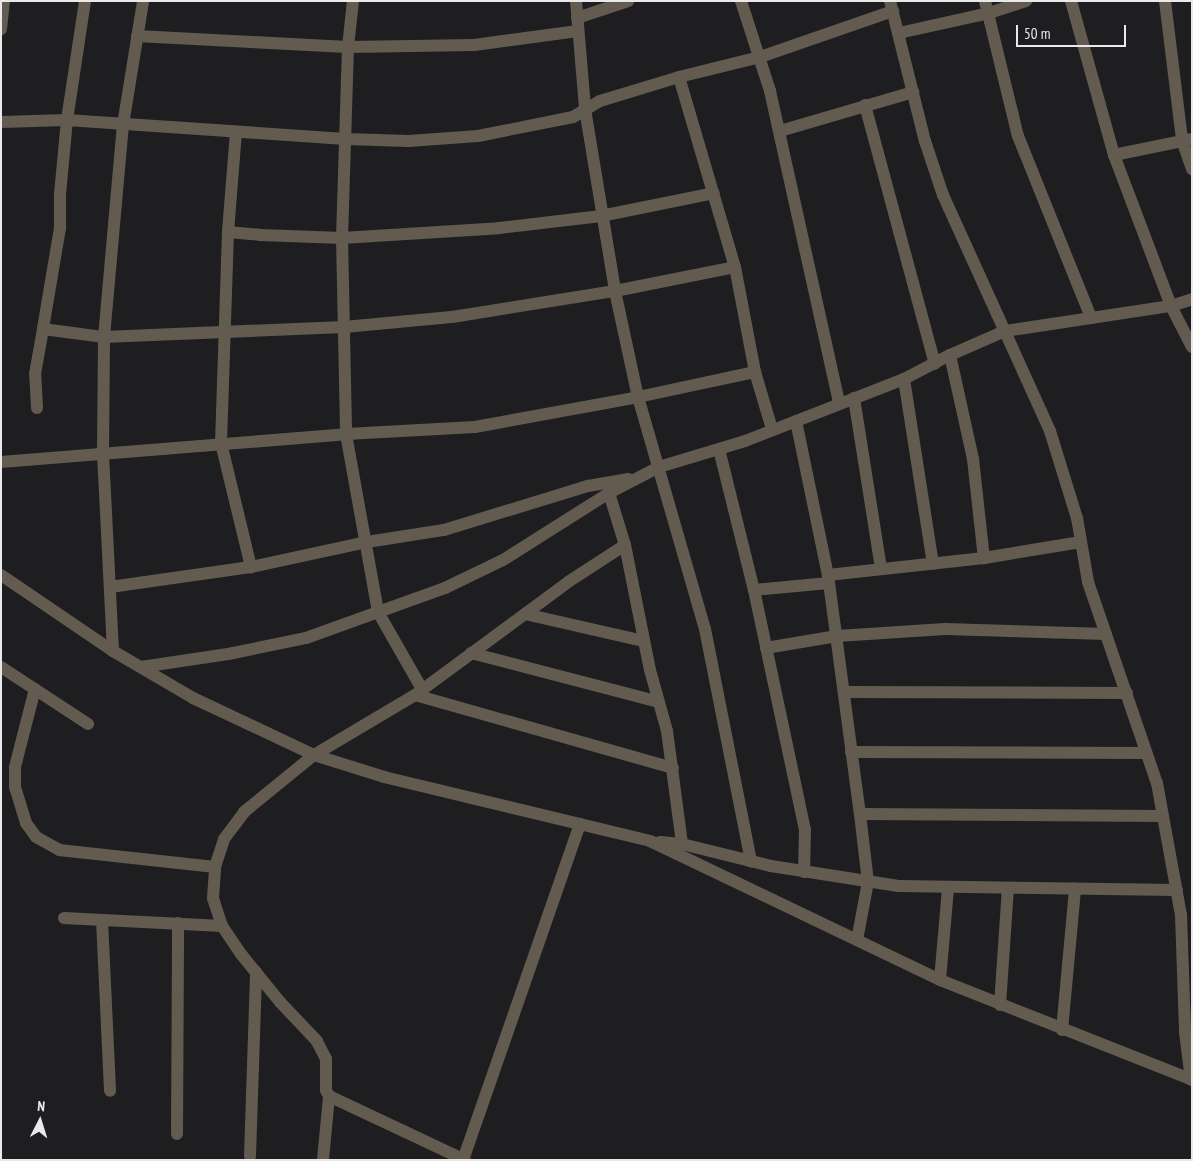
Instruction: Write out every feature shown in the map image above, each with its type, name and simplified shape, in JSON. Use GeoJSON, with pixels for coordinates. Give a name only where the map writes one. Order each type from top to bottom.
{"type":"FeatureCollection","features":[{"type":"Feature","properties":{"kind":"street"},"geometry":{"type":"LineString","coordinates":[[1,29],[4,1]]}},
{"type":"Feature","properties":{"kind":"street"},"geometry":{"type":"LineString","coordinates":[[37,408],[35,374],[60,228],[60,194],[67,120],[86,1]]}},
{"type":"Feature","properties":{"kind":"street"},"geometry":{"type":"LineString","coordinates":[[113,651],[103,453],[104,337],[123,125],[143,1]]}},
{"type":"Feature","properties":{"kind":"street"},"geometry":{"type":"LineString","coordinates":[[353,1],[348,47],[342,238],[346,434],[367,542],[378,612],[418,692],[673,768]]}},
{"type":"Feature","properties":{"kind":"street"},"geometry":{"type":"LineString","coordinates":[[576,1],[585,109],[601,216],[615,291],[638,397],[660,467],[705,629],[751,861]]}},
{"type":"Feature","properties":{"kind":"street"},"geometry":{"type":"LineString","coordinates":[[137,36],[348,47],[474,45],[578,25],[628,1]]}},
{"type":"Feature","properties":{"kind":"street"},"geometry":{"type":"LineString","coordinates":[[741,1],[760,56],[780,131],[839,404]]}},
{"type":"Feature","properties":{"kind":"street"},"geometry":{"type":"LineString","coordinates":[[899,33],[987,7],[1026,1]]}},
{"type":"Feature","properties":{"kind":"street"},"geometry":{"type":"LineString","coordinates":[[1071,1],[1114,155],[1171,306],[1192,346]]}},
{"type":"Feature","properties":{"kind":"street"},"geometry":{"type":"LineString","coordinates":[[1165,1],[1192,169]]}},
{"type":"Feature","properties":{"kind":"street"},"geometry":{"type":"LineString","coordinates":[[1,122],[67,120],[345,139],[409,141],[478,136],[573,117],[600,101],[679,77],[760,56],[892,6],[926,141],[943,195],[1050,431],[1070,494],[1088,582],[1157,783],[1178,890],[1181,915],[1185,1032],[1191,1080],[940,980],[650,841]]}},
{"type":"Feature","properties":{"kind":"street"},"geometry":{"type":"LineString","coordinates":[[987,7],[1018,136],[1091,318]]}},
{"type":"Feature","properties":{"kind":"street"},"geometry":{"type":"LineString","coordinates":[[679,77],[735,267],[755,372],[772,429]]}},
{"type":"Feature","properties":{"kind":"street"},"geometry":{"type":"LineString","coordinates":[[780,131],[913,92]]}},
{"type":"Feature","properties":{"kind":"street"},"geometry":{"type":"LineString","coordinates":[[865,105],[935,364]]}},
{"type":"Feature","properties":{"kind":"street"},"geometry":{"type":"LineString","coordinates":[[236,132],[228,232],[221,443],[251,567]]}},
{"type":"Feature","properties":{"kind":"street"},"geometry":{"type":"LineString","coordinates":[[1114,155],[1187,140]]}},
{"type":"Feature","properties":{"kind":"street"},"geometry":{"type":"LineString","coordinates":[[228,232],[342,238],[499,228],[601,216],[714,193]]}},
{"type":"Feature","properties":{"kind":"street"},"geometry":{"type":"LineString","coordinates":[[43,328],[104,337],[344,327],[452,317],[615,291],[735,267]]}},
{"type":"Feature","properties":{"kind":"street"},"geometry":{"type":"LineString","coordinates":[[141,667],[228,654],[306,638],[445,588],[503,560],[609,493],[660,467],[720,449],[904,379],[950,355],[1005,331],[1171,306],[1192,299]]}},
{"type":"Feature","properties":{"kind":"street"},"geometry":{"type":"LineString","coordinates":[[950,355],[973,459],[984,558]]}},
{"type":"Feature","properties":{"kind":"street"},"geometry":{"type":"LineString","coordinates":[[1,462],[221,443],[475,427],[638,397],[755,372]]}},
{"type":"Feature","properties":{"kind":"street"},"geometry":{"type":"LineString","coordinates":[[904,379],[933,564]]}},
{"type":"Feature","properties":{"kind":"street"},"geometry":{"type":"LineString","coordinates":[[854,398],[881,569]]}},
{"type":"Feature","properties":{"kind":"street"},"geometry":{"type":"LineString","coordinates":[[796,421],[829,579],[860,814],[868,882],[858,940]]}},
{"type":"Feature","properties":{"kind":"street"},"geometry":{"type":"LineString","coordinates":[[720,449],[754,590],[805,829],[804,872]]}},
{"type":"Feature","properties":{"kind":"street"},"geometry":{"type":"LineString","coordinates":[[110,587],[251,567],[367,542],[444,530],[588,486],[637,478]]}},
{"type":"Feature","properties":{"kind":"street"},"geometry":{"type":"LineString","coordinates":[[609,493],[625,545],[644,641],[667,732],[682,844]]}},
{"type":"Feature","properties":{"kind":"street"},"geometry":{"type":"LineString","coordinates":[[754,590],[881,569],[984,558],[1081,542]]}},
{"type":"Feature","properties":{"kind":"street"},"geometry":{"type":"LineString","coordinates":[[323,1160],[329,1096],[326,1090],[326,1059],[317,1041],[256,972],[222,926],[213,898],[215,866],[224,839],[244,812],[314,755],[418,692],[525,614],[625,545]]}},
{"type":"Feature","properties":{"kind":"street"},"geometry":{"type":"LineString","coordinates":[[1,575],[113,651],[193,698],[314,755],[384,777],[650,841],[682,844],[804,872],[868,882],[898,886],[948,888],[1178,890]]}},
{"type":"Feature","properties":{"kind":"street"},"geometry":{"type":"LineString","coordinates":[[525,614],[644,641]]}},
{"type":"Feature","properties":{"kind":"street"},"geometry":{"type":"LineString","coordinates":[[766,648],[837,636],[945,629],[1106,634]]}},
{"type":"Feature","properties":{"kind":"street"},"geometry":{"type":"LineString","coordinates":[[471,653],[659,702]]}},
{"type":"Feature","properties":{"kind":"street"},"geometry":{"type":"LineString","coordinates":[[1,667],[88,724]]}},
{"type":"Feature","properties":{"kind":"street"},"geometry":{"type":"LineString","coordinates":[[35,689],[15,766],[15,787],[26,822],[36,837],[59,850],[215,866]]}},
{"type":"Feature","properties":{"kind":"street"},"geometry":{"type":"LineString","coordinates":[[844,692],[1127,693]]}},
{"type":"Feature","properties":{"kind":"street"},"geometry":{"type":"LineString","coordinates":[[851,752],[1146,753]]}},
{"type":"Feature","properties":{"kind":"street"},"geometry":{"type":"LineString","coordinates":[[860,814],[1163,816]]}},
{"type":"Feature","properties":{"kind":"street"},"geometry":{"type":"LineString","coordinates":[[329,1096],[464,1160],[580,824]]}},
{"type":"Feature","properties":{"kind":"street"},"geometry":{"type":"LineString","coordinates":[[940,980],[948,888]]}},
{"type":"Feature","properties":{"kind":"street"},"geometry":{"type":"LineString","coordinates":[[1000,1005],[1008,888]]}},
{"type":"Feature","properties":{"kind":"street"},"geometry":{"type":"LineString","coordinates":[[1062,1030],[1075,889]]}},
{"type":"Feature","properties":{"kind":"street"},"geometry":{"type":"LineString","coordinates":[[64,918],[222,926]]}},
{"type":"Feature","properties":{"kind":"street"},"geometry":{"type":"LineString","coordinates":[[102,920],[110,1091]]}},
{"type":"Feature","properties":{"kind":"street"},"geometry":{"type":"LineString","coordinates":[[177,1134],[178,923]]}},
{"type":"Feature","properties":{"kind":"street"},"geometry":{"type":"LineString","coordinates":[[250,1156],[256,972]]}}]}
